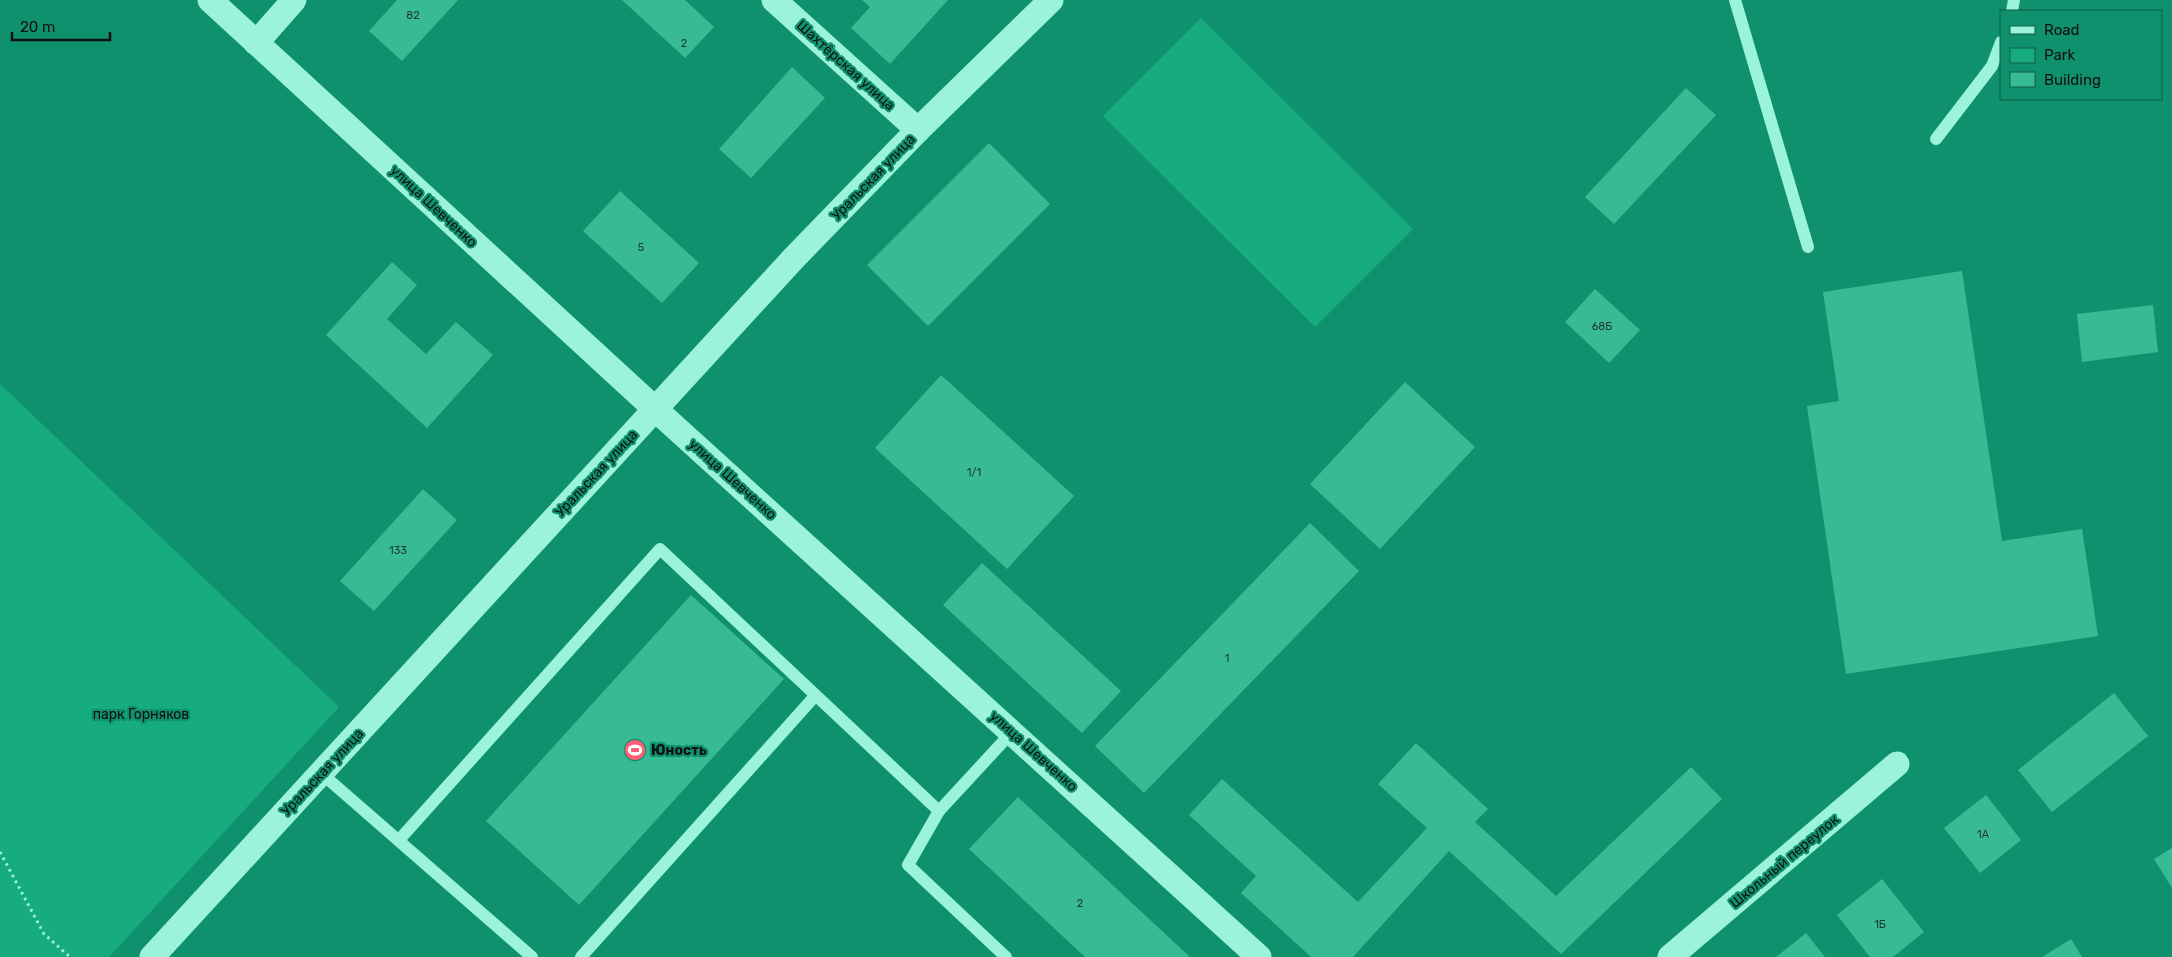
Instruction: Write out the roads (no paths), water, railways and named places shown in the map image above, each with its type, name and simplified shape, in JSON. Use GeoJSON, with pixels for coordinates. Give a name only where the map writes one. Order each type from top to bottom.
{"type":"FeatureCollection","features":[{"type":"Feature","properties":{"kind":"street","name":"улица Шевченко"},"geometry":{"type":"LineString","coordinates":[[210,0],[655,409],[1259,957]]}},
{"type":"Feature","properties":{"kind":"street"},"geometry":{"type":"LineString","coordinates":[[256,43],[294,0]]}},
{"type":"Feature","properties":{"kind":"street","name":"Шахтёрская улица"},"geometry":{"type":"LineString","coordinates":[[774,0],[918,130]]}},
{"type":"Feature","properties":{"kind":"street","name":"Уральская улица"},"geometry":{"type":"LineString","coordinates":[[152,957],[793,259],[918,130],[1051,0]]}},
{"type":"Feature","properties":{"kind":"street","name":"Школьный переулок"},"geometry":{"type":"LineString","coordinates":[[1670,957],[1897,764]]}},
{"type":"Feature","properties":{"kind":"lane"},"geometry":{"type":"LineString","coordinates":[[1735,0],[1808,248]]}},
{"type":"Feature","properties":{"kind":"lane"},"geometry":{"type":"LineString","coordinates":[[1936,139],[1992,66],[2000,45]]}},
{"type":"Feature","properties":{"kind":"lane"},"geometry":{"type":"LineString","coordinates":[[399,840],[660,549],[939,811]]}},
{"type":"Feature","properties":{"kind":"lane"},"geometry":{"type":"LineString","coordinates":[[581,957],[815,696]]}},
{"type":"Feature","properties":{"kind":"lane"},"geometry":{"type":"LineString","coordinates":[[1006,957],[908,865],[939,811],[1012,732]]}},
{"type":"Feature","properties":{"kind":"lane"},"geometry":{"type":"LineString","coordinates":[[321,773],[532,957]]}},
{"type":"Feature","properties":{"kind":"place","name":"Юность"},"geometry":{"type":"Point","coordinates":[635,750]}},
{"type":"Feature","properties":{"kind":"park label","name":"парк Горняков"},"geometry":{"type":"Point","coordinates":[141,714]}}]}
